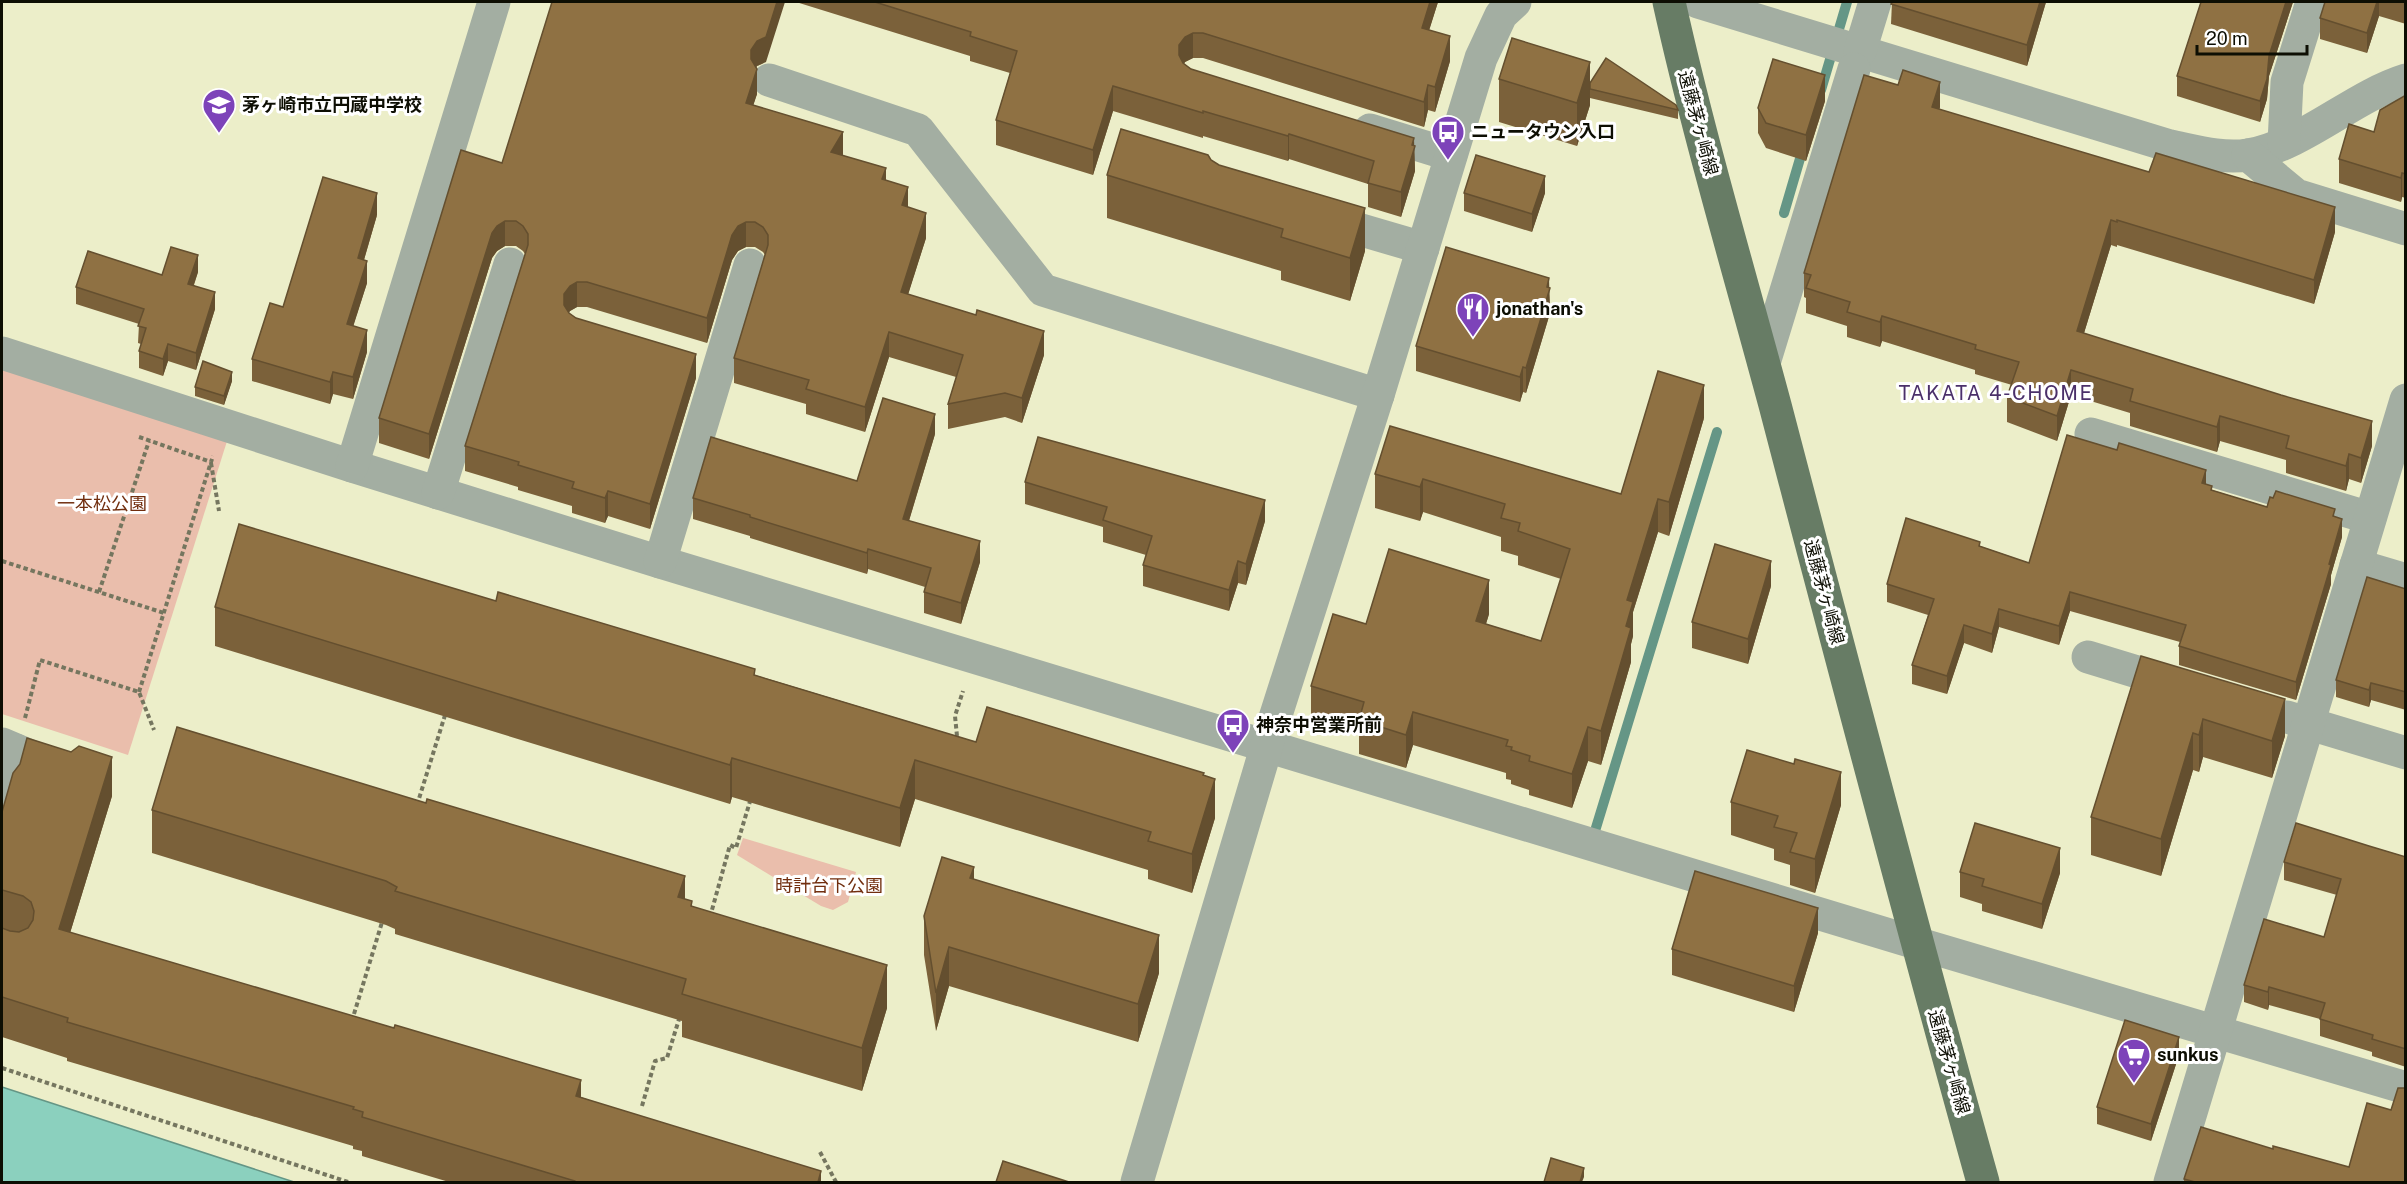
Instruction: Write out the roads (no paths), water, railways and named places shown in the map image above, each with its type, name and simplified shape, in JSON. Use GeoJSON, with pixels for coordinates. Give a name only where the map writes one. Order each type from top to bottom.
{"type":"FeatureCollection","features":[{"type":"Feature","properties":{"kind":"main road","name":"遠藤茅ヶ崎線"},"geometry":{"type":"LineString","coordinates":[[1669,2],[1691,100],[1764,363],[1916,943],[1983,1182]]}},
{"type":"Feature","properties":{"kind":"street"},"geometry":{"type":"LineString","coordinates":[[352,466],[494,2]]}},
{"type":"Feature","properties":{"kind":"street"},"geometry":{"type":"LineString","coordinates":[[1137,1182],[1267,746],[1481,58],[1501,15],[1515,2]]}},
{"type":"Feature","properties":{"kind":"street"},"geometry":{"type":"LineString","coordinates":[[1698,2],[1821,38],[1857,56],[2170,146],[2215,155],[2248,155],[2284,143],[2321,125],[2372,95],[2406,80]]}},
{"type":"Feature","properties":{"kind":"street"},"geometry":{"type":"LineString","coordinates":[[1764,363],[1875,2]]}},
{"type":"Feature","properties":{"kind":"street"},"geometry":{"type":"LineString","coordinates":[[2284,143],[2287,82],[2312,2]]}},
{"type":"Feature","properties":{"kind":"street"},"geometry":{"type":"LineString","coordinates":[[769,80],[918,130],[1042,290],[1378,395]]}},
{"type":"Feature","properties":{"kind":"street"},"geometry":{"type":"LineString","coordinates":[[1341,121],[1452,155]]}},
{"type":"Feature","properties":{"kind":"street"},"geometry":{"type":"LineString","coordinates":[[2248,155],[2296,195],[2406,229]]}},
{"type":"Feature","properties":{"kind":"street"},"geometry":{"type":"LineString","coordinates":[[1290,209],[1423,248]]}},
{"type":"Feature","properties":{"kind":"street"},"geometry":{"type":"LineString","coordinates":[[438,493],[510,264]]}},
{"type":"Feature","properties":{"kind":"street"},"geometry":{"type":"LineString","coordinates":[[660,562],[708,363],[750,265]]}},
{"type":"Feature","properties":{"kind":"street"},"geometry":{"type":"LineString","coordinates":[[2,353],[660,562],[1916,943],[2406,1088]]}},
{"type":"Feature","properties":{"kind":"street"},"geometry":{"type":"LineString","coordinates":[[2170,1182],[2406,400]]}},
{"type":"Feature","properties":{"kind":"street"},"geometry":{"type":"LineString","coordinates":[[2091,434],[2370,518]]}},
{"type":"Feature","properties":{"kind":"street"},"geometry":{"type":"LineString","coordinates":[[2356,565],[2406,580]]}},
{"type":"Feature","properties":{"kind":"street"},"geometry":{"type":"LineString","coordinates":[[2088,657],[2209,693]]}},
{"type":"Feature","properties":{"kind":"street"},"geometry":{"type":"LineString","coordinates":[[2264,710],[2406,753]]}},
{"type":"Feature","properties":{"kind":"street"},"geometry":{"type":"LineString","coordinates":[[2,798],[9,747],[68,771]]}},
{"type":"Feature","properties":{"kind":"water"},"geometry":{"type":"Polygon","coordinates":[[[2,1087],[294,1182],[2,1182],[2,1087]]]}},
{"type":"Feature","properties":{"kind":"waterway"},"geometry":{"type":"LineString","coordinates":[[1821,90],[1847,2]]}},
{"type":"Feature","properties":{"kind":"waterway"},"geometry":{"type":"LineString","coordinates":[[1784,213],[1804,145]]}},
{"type":"Feature","properties":{"kind":"waterway"},"geometry":{"type":"LineString","coordinates":[[1595,831],[1717,432]]}},
{"type":"Feature","properties":{"kind":"place","name":"茅ヶ崎市立円蔵中学校"},"geometry":{"type":"Point","coordinates":[219,134]}},
{"type":"Feature","properties":{"kind":"place","name":"ニュータウン入口"},"geometry":{"type":"Point","coordinates":[1448,161]}},
{"type":"Feature","properties":{"kind":"place","name":"jonathan's"},"geometry":{"type":"Point","coordinates":[1473,338]}},
{"type":"Feature","properties":{"kind":"place","name":"神奈中営業所前"},"geometry":{"type":"Point","coordinates":[1233,754]}},
{"type":"Feature","properties":{"kind":"place","name":"sunkus"},"geometry":{"type":"Point","coordinates":[2134,1084]}},
{"type":"Feature","properties":{"kind":"district","name":"TAKATA 4-CHOME"},"geometry":{"type":"Point","coordinates":[1996,393]}},
{"type":"Feature","properties":{"kind":"park label","name":"一本松公園"},"geometry":{"type":"Point","coordinates":[102,504]}},
{"type":"Feature","properties":{"kind":"park label","name":"時計台下公園"},"geometry":{"type":"Point","coordinates":[829,886]}}]}
